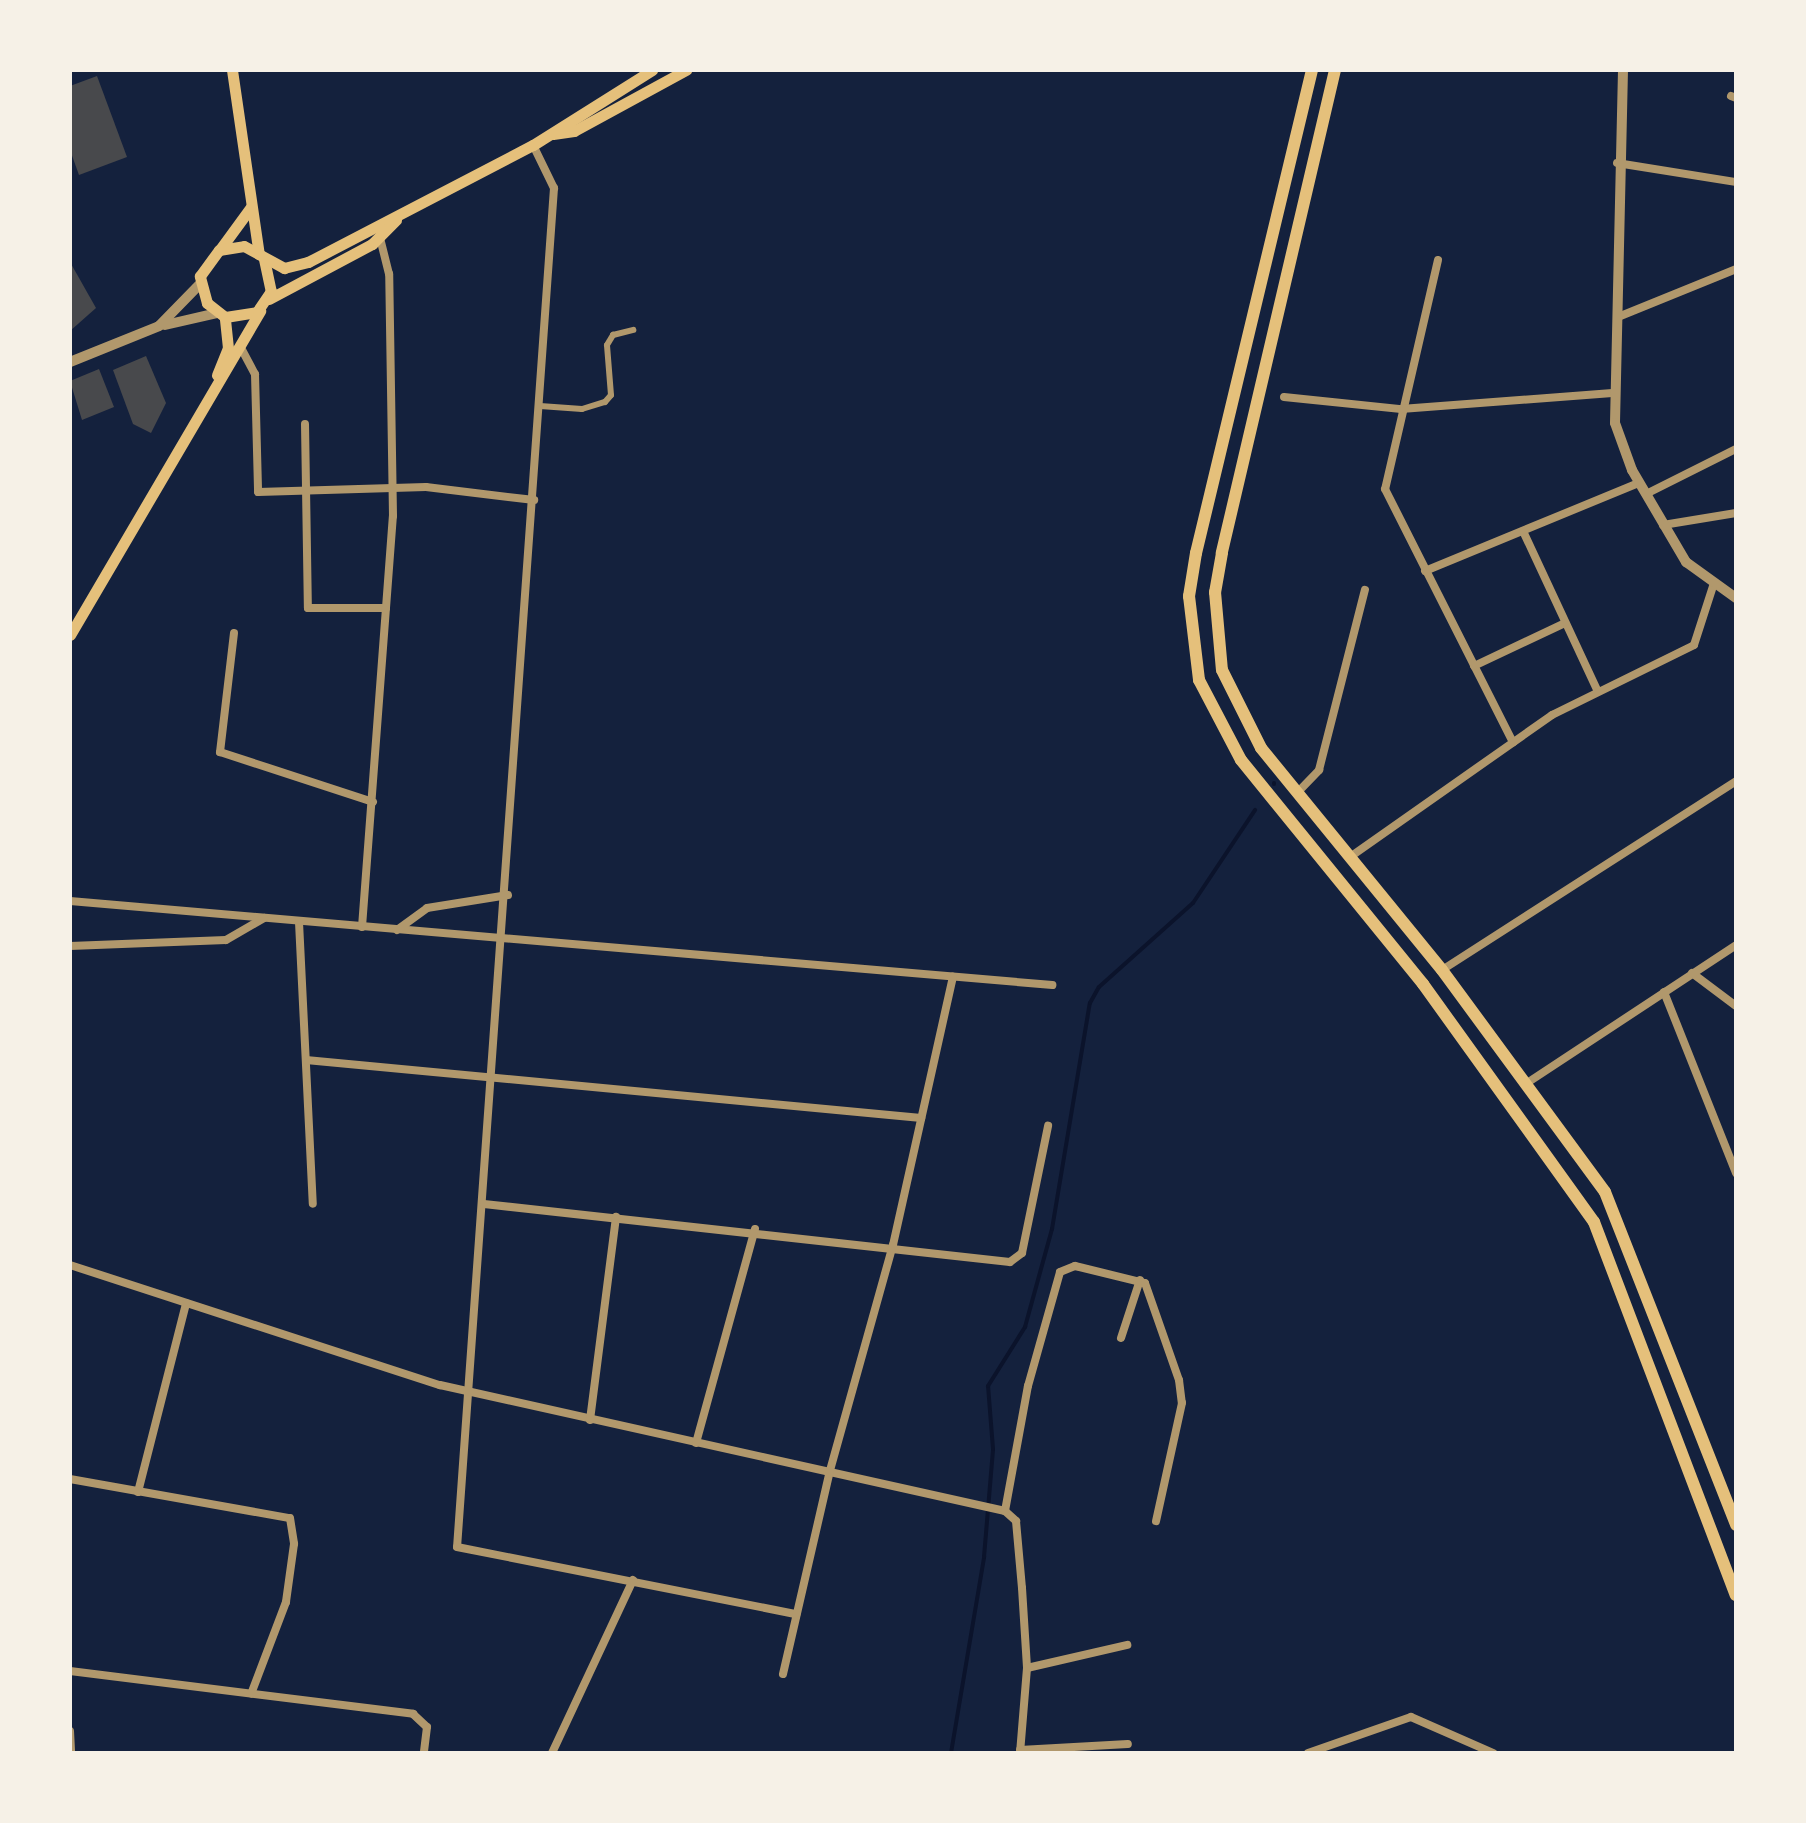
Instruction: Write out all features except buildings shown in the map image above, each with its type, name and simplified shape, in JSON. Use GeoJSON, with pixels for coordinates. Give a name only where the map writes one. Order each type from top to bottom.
{"type":"FeatureCollection","features":[{"type":"Feature","properties":{"kind":"main road"},"geometry":{"type":"LineString","coordinates":[[70,635],[266,303],[272,274],[262,256],[232,70]]}},
{"type":"Feature","properties":{"kind":"main road"},"geometry":{"type":"LineString","coordinates":[[219,250],[235,246],[284,268],[300,265],[396,220],[533,145],[552,134],[568,117],[652,70]]}},
{"type":"Feature","properties":{"kind":"main road"},"geometry":{"type":"LineString","coordinates":[[552,134],[574,131],[686,70]]}},
{"type":"Feature","properties":{"kind":"main road"},"geometry":{"type":"LineString","coordinates":[[1312,70],[1196,553],[1189,596],[1200,680],[1240,760],[1423,984],[1594,1222],[1736,1594]]}},
{"type":"Feature","properties":{"kind":"main road"},"geometry":{"type":"LineString","coordinates":[[1335,70],[1216,592],[1222,670],[1238,712],[1527,1083],[1622,1223],[1736,1525]]}},
{"type":"Feature","properties":{"kind":"main road"},"geometry":{"type":"LineString","coordinates":[[212,391],[228,348],[221,315],[200,284],[202,268],[244,224],[252,193]]}},
{"type":"Feature","properties":{"kind":"main road"},"geometry":{"type":"LineString","coordinates":[[221,315],[243,318],[380,238],[396,220]]}},
{"type":"Feature","properties":{"kind":"street"},"geometry":{"type":"LineString","coordinates":[[1624,70],[1617,163],[1618,317],[1612,393],[1617,434],[1643,489],[1692,569],[1736,598]]}},
{"type":"Feature","properties":{"kind":"street"},"geometry":{"type":"LineString","coordinates":[[533,145],[554,188],[505,939],[457,1547],[796,1614]]}},
{"type":"Feature","properties":{"kind":"street"},"geometry":{"type":"LineString","coordinates":[[1617,163],[1736,182]]}},
{"type":"Feature","properties":{"kind":"street"},"geometry":{"type":"LineString","coordinates":[[362,926],[374,802],[392,491],[388,274],[380,238]]}},
{"type":"Feature","properties":{"kind":"street"},"geometry":{"type":"LineString","coordinates":[[1438,260],[1384,489],[1513,742]]}},
{"type":"Feature","properties":{"kind":"street"},"geometry":{"type":"LineString","coordinates":[[1618,317],[1736,270]]}},
{"type":"Feature","properties":{"kind":"street"},"geometry":{"type":"LineString","coordinates":[[159,326],[200,284]]}},
{"type":"Feature","properties":{"kind":"street"},"geometry":{"type":"LineString","coordinates":[[70,362],[159,326],[221,315]]}},
{"type":"Feature","properties":{"kind":"street"},"geometry":{"type":"LineString","coordinates":[[540,406],[582,409],[604,402],[610,395],[607,345],[614,335],[634,330]]}},
{"type":"Feature","properties":{"kind":"street"},"geometry":{"type":"LineString","coordinates":[[240,346],[255,374],[254,485],[266,495],[426,487],[534,500]]}},
{"type":"Feature","properties":{"kind":"street"},"geometry":{"type":"LineString","coordinates":[[1284,397],[1401,409],[1612,393]]}},
{"type":"Feature","properties":{"kind":"street"},"geometry":{"type":"LineString","coordinates":[[304,424],[308,608],[386,608]]}},
{"type":"Feature","properties":{"kind":"street"},"geometry":{"type":"LineString","coordinates":[[1425,572],[1736,449]]}},
{"type":"Feature","properties":{"kind":"street"},"geometry":{"type":"LineString","coordinates":[[1663,525],[1736,513]]}},
{"type":"Feature","properties":{"kind":"street"},"geometry":{"type":"LineString","coordinates":[[1523,531],[1597,690]]}},
{"type":"Feature","properties":{"kind":"street"},"geometry":{"type":"LineString","coordinates":[[1350,857],[1513,742],[1597,690],[1698,642],[1714,586]]}},
{"type":"Feature","properties":{"kind":"street"},"geometry":{"type":"LineString","coordinates":[[1298,793],[1319,770],[1365,590]]}},
{"type":"Feature","properties":{"kind":"street"},"geometry":{"type":"LineString","coordinates":[[1474,666],[1565,623]]}},
{"type":"Feature","properties":{"kind":"street"},"geometry":{"type":"LineString","coordinates":[[234,633],[218,749],[224,755],[374,802]]}},
{"type":"Feature","properties":{"kind":"street"},"geometry":{"type":"LineString","coordinates":[[1442,970],[1736,781]]}},
{"type":"Feature","properties":{"kind":"street"},"geometry":{"type":"LineString","coordinates":[[397,930],[427,908],[508,894]]}},
{"type":"Feature","properties":{"kind":"street"},"geometry":{"type":"LineString","coordinates":[[70,901],[1052,985]]}},
{"type":"Feature","properties":{"kind":"street"},"geometry":{"type":"LineString","coordinates":[[70,946],[226,940],[264,918]]}},
{"type":"Feature","properties":{"kind":"street"},"geometry":{"type":"LineString","coordinates":[[298,922],[313,1204]]}},
{"type":"Feature","properties":{"kind":"street"},"geometry":{"type":"LineString","coordinates":[[1527,1083],[1736,944]]}},
{"type":"Feature","properties":{"kind":"street"},"geometry":{"type":"LineString","coordinates":[[1692,974],[1736,1006]]}},
{"type":"Feature","properties":{"kind":"street"},"geometry":{"type":"LineString","coordinates":[[783,1674],[829,1474],[893,1245],[953,977]]}},
{"type":"Feature","properties":{"kind":"street"},"geometry":{"type":"LineString","coordinates":[[1664,992],[1736,1173]]}},
{"type":"Feature","properties":{"kind":"street"},"geometry":{"type":"LineString","coordinates":[[306,1060],[921,1118]]}},
{"type":"Feature","properties":{"kind":"street"},"geometry":{"type":"LineString","coordinates":[[484,1204],[1018,1260],[1048,1126]]}},
{"type":"Feature","properties":{"kind":"street"},"geometry":{"type":"LineString","coordinates":[[590,1420],[616,1217]]}},
{"type":"Feature","properties":{"kind":"street"},"geometry":{"type":"LineString","coordinates":[[696,1443],[756,1230]]}},
{"type":"Feature","properties":{"kind":"street"},"geometry":{"type":"LineString","coordinates":[[70,1265],[470,1392],[1006,1512]]}},
{"type":"Feature","properties":{"kind":"street"},"geometry":{"type":"LineString","coordinates":[[1128,1744],[1020,1751],[1027,1668],[1006,1512],[1028,1386],[1060,1272],[1069,1266],[1140,1280],[1150,1292],[1182,1396],[1156,1521]]}},
{"type":"Feature","properties":{"kind":"street"},"geometry":{"type":"LineString","coordinates":[[1121,1338],[1140,1280]]}},
{"type":"Feature","properties":{"kind":"street"},"geometry":{"type":"LineString","coordinates":[[138,1492],[186,1303]]}},
{"type":"Feature","properties":{"kind":"street"},"geometry":{"type":"LineString","coordinates":[[70,1478],[290,1518],[294,1544],[286,1602],[251,1694]]}},
{"type":"Feature","properties":{"kind":"street"},"geometry":{"type":"LineString","coordinates":[[552,1753],[633,1580]]}},
{"type":"Feature","properties":{"kind":"street"},"geometry":{"type":"LineString","coordinates":[[1027,1668],[1127,1645]]}},
{"type":"Feature","properties":{"kind":"street"},"geometry":{"type":"LineString","coordinates":[[70,1671],[413,1714],[426,1727],[424,1753]]}},
{"type":"Feature","properties":{"kind":"street"},"geometry":{"type":"LineString","coordinates":[[1308,1753],[1411,1717],[1493,1753]]}},
{"type":"Feature","properties":{"kind":"street"},"geometry":{"type":"LineString","coordinates":[[70,1731],[72,1753]]}},
{"type":"Feature","properties":{"kind":"waterway"},"geometry":{"type":"LineString","coordinates":[[951,1753],[984,1557],[993,1449],[988,1386],[1025,1327],[1052,1229],[1090,1003],[1099,987],[1193,903],[1255,810]]}}]}
